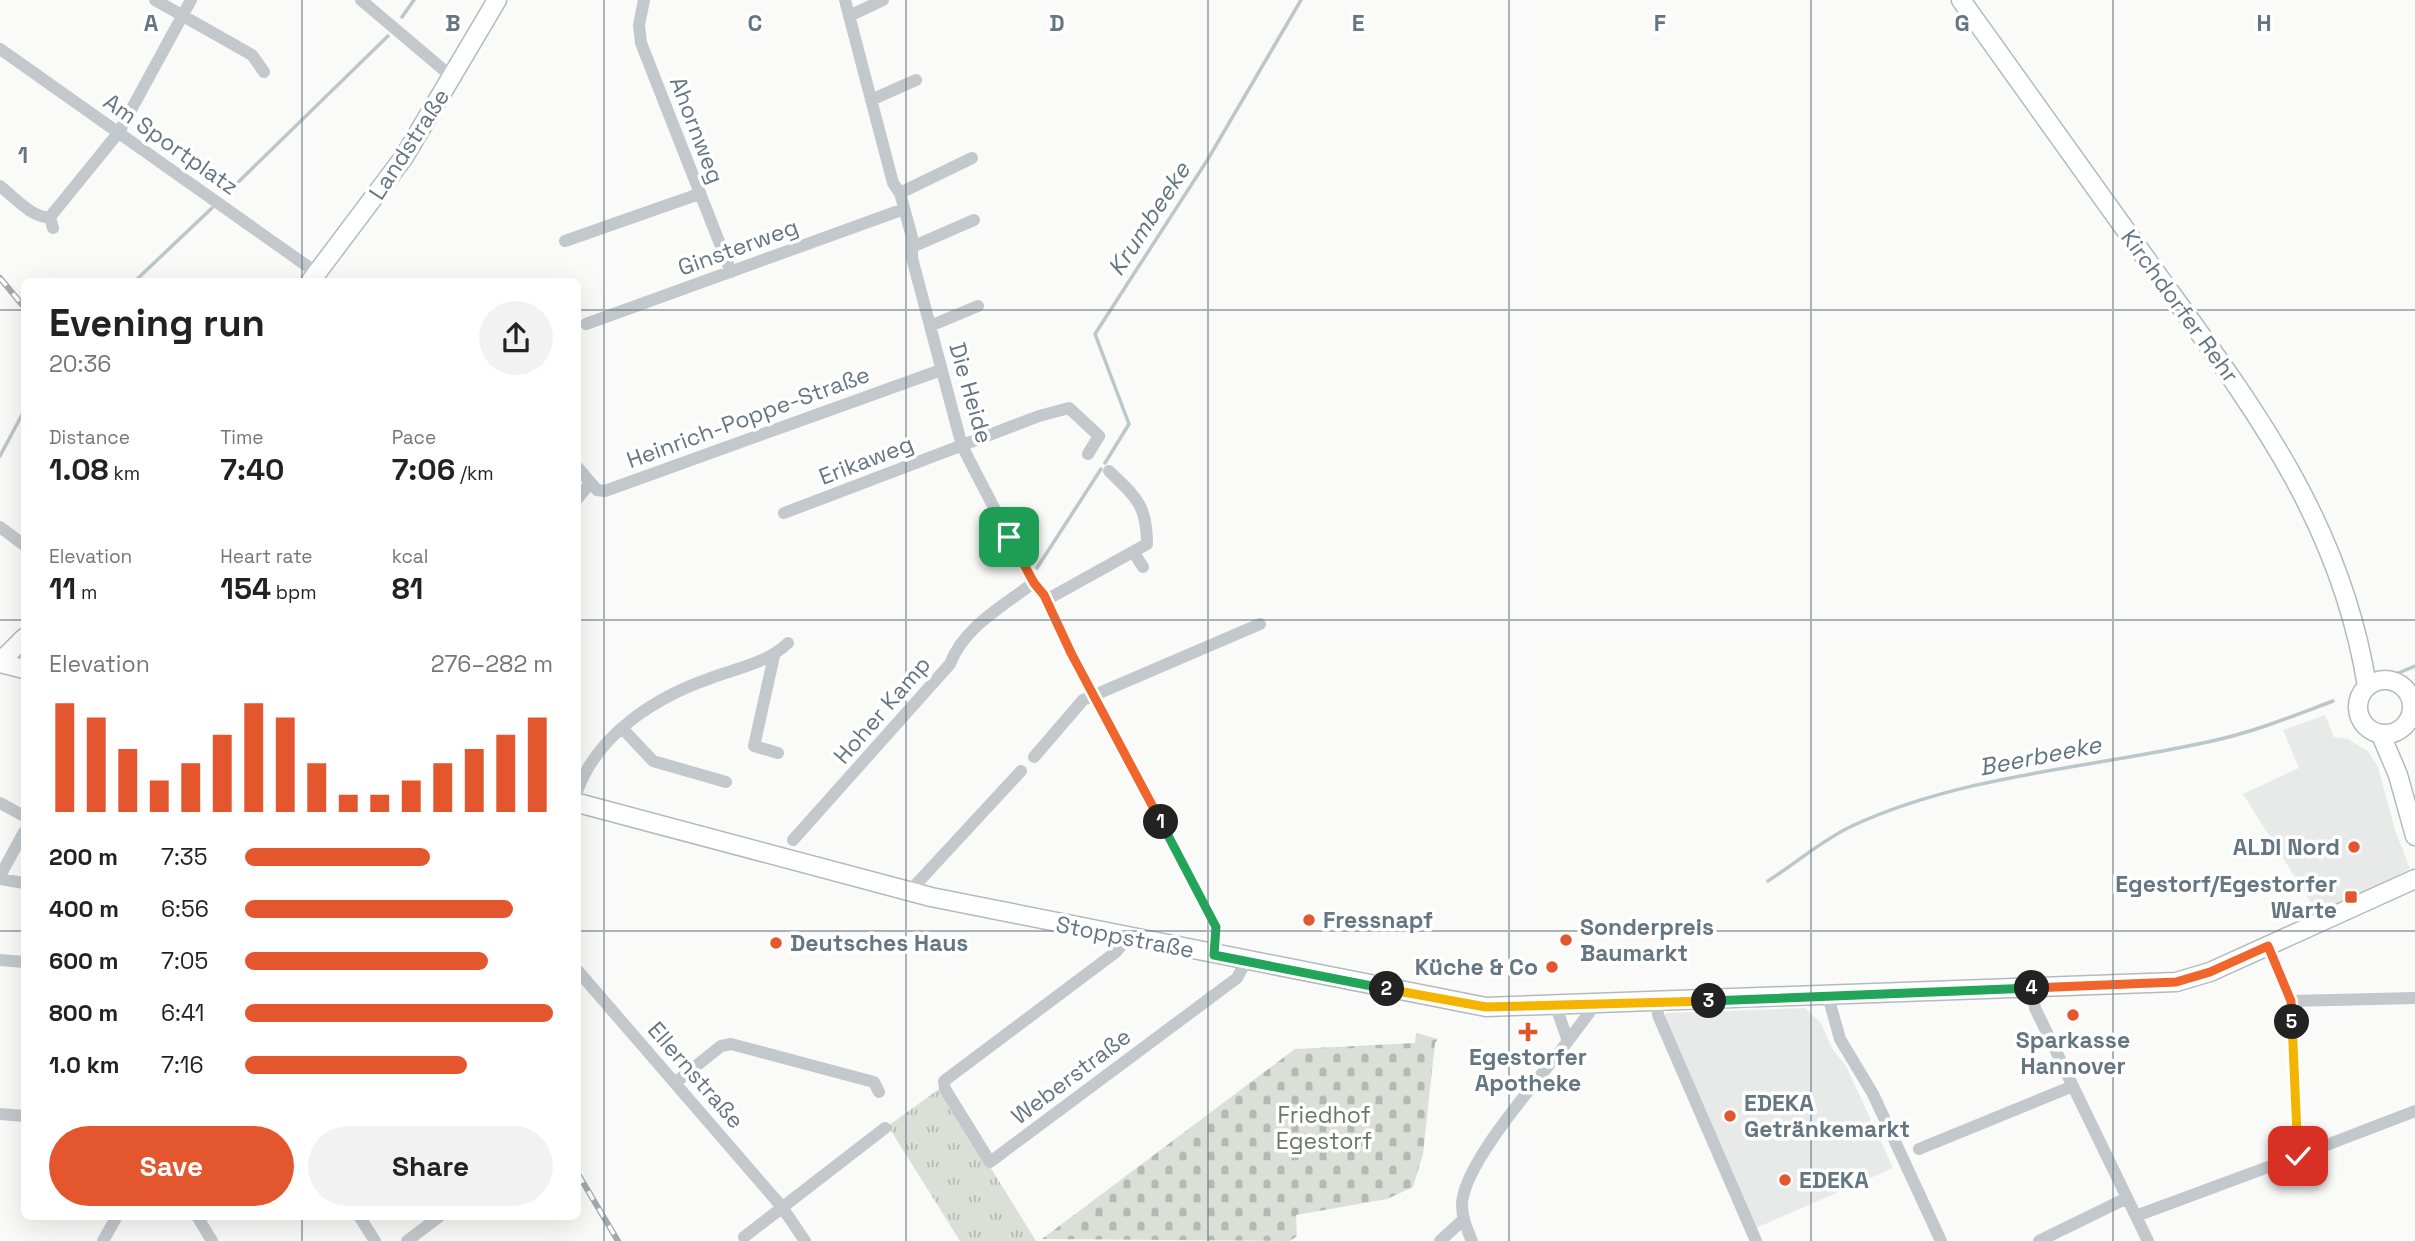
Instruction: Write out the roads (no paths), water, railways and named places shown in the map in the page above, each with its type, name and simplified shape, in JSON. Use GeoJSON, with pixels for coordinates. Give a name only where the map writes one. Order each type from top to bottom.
{"type":"FeatureCollection","features":[{"type":"Feature","properties":{"kind":"main road","name":"Landstraße"},"geometry":{"type":"LineString","coordinates":[[314,277],[404,156],[497,0]]}},
{"type":"Feature","properties":{"kind":"main road","name":"Kirchdorfer Rehr"},"geometry":{"type":"LineString","coordinates":[[1961,0],[2275,442],[2319,527],[2359,634],[2367,686]]}},
{"type":"Feature","properties":{"kind":"main road","name":"Kirchdorfer Rehr"},"geometry":{"type":"LineString","coordinates":[[2359,634],[2401,682]]}},
{"type":"Feature","properties":{"kind":"main road"},"geometry":{"type":"LineString","coordinates":[[21,641],[0,662],[21,668]]}},
{"type":"Feature","properties":{"kind":"main road"},"geometry":{"type":"LineString","coordinates":[[2401,682],[2413,700],[2410,719],[2390,733],[2367,729],[2358,716],[2357,702],[2367,686],[2401,682]]}},
{"type":"Feature","properties":{"kind":"main road"},"geometry":{"type":"LineString","coordinates":[[2390,733],[2398,775],[2415,836]]}},
{"type":"Feature","properties":{"kind":"main road","name":"Stoppstraße"},"geometry":{"type":"LineString","coordinates":[[581,804],[909,892],[1467,1005],[1556,1007],[2176,982],[2210,972],[2415,879]]}},
{"type":"Feature","properties":{"kind":"street"},"geometry":{"type":"LineString","coordinates":[[155,0],[252,55],[264,72]]}},
{"type":"Feature","properties":{"kind":"street"},"geometry":{"type":"LineString","coordinates":[[0,186],[32,211],[52,222],[119,132],[191,0]]}},
{"type":"Feature","properties":{"kind":"street"},"geometry":{"type":"LineString","coordinates":[[362,0],[452,77]]}},
{"type":"Feature","properties":{"kind":"street","name":"Ahornweg"},"geometry":{"type":"LineString","coordinates":[[644,0],[639,25],[641,43],[731,272]]}},
{"type":"Feature","properties":{"kind":"street","name":"Die Heide"},"geometry":{"type":"LineString","coordinates":[[845,0],[893,183],[900,193],[912,258],[962,446],[1034,583],[1046,600],[1216,927],[1214,955]]}},
{"type":"Feature","properties":{"kind":"street"},"geometry":{"type":"LineString","coordinates":[[849,16],[883,0]]}},
{"type":"Feature","properties":{"kind":"street","name":"Am Sportplatz"},"geometry":{"type":"LineString","coordinates":[[0,49],[119,132],[314,277]]}},
{"type":"Feature","properties":{"kind":"street"},"geometry":{"type":"LineString","coordinates":[[871,100],[916,80]]}},
{"type":"Feature","properties":{"kind":"street"},"geometry":{"type":"LineString","coordinates":[[900,193],[972,158]]}},
{"type":"Feature","properties":{"kind":"street"},"geometry":{"type":"LineString","coordinates":[[565,241],[699,194]]}},
{"type":"Feature","properties":{"kind":"street","name":"Ginsterweg"},"geometry":{"type":"LineString","coordinates":[[586,324],[904,209]]}},
{"type":"Feature","properties":{"kind":"street"},"geometry":{"type":"LineString","coordinates":[[912,247],[974,220]]}},
{"type":"Feature","properties":{"kind":"street","name":"Die Heide"},"geometry":{"type":"LineString","coordinates":[[930,326],[978,306]]}},
{"type":"Feature","properties":{"kind":"street","name":"Heinrich-Poppe-Straße"},"geometry":{"type":"LineString","coordinates":[[590,483],[597,490],[605,491],[941,369]]}},
{"type":"Feature","properties":{"kind":"street","name":"Erikaweg"},"geometry":{"type":"LineString","coordinates":[[784,513],[1069,408],[1099,436],[1088,454]]}},
{"type":"Feature","properties":{"kind":"street"},"geometry":{"type":"LineString","coordinates":[[1046,600],[1147,544],[1147,521],[1143,508],[1109,471]]}},
{"type":"Feature","properties":{"kind":"street"},"geometry":{"type":"LineString","coordinates":[[581,472],[590,483],[581,494]]}},
{"type":"Feature","properties":{"kind":"street"},"geometry":{"type":"LineString","coordinates":[[0,527],[21,543]]}},
{"type":"Feature","properties":{"kind":"street"},"geometry":{"type":"LineString","coordinates":[[1134,553],[1143,567]]}},
{"type":"Feature","properties":{"kind":"street","name":"Hoher Kamp"},"geometry":{"type":"LineString","coordinates":[[793,840],[950,664],[956,647],[971,631],[1034,583]]}},
{"type":"Feature","properties":{"kind":"street"},"geometry":{"type":"LineString","coordinates":[[1034,757],[1083,700],[1093,694],[1260,624]]}},
{"type":"Feature","properties":{"kind":"street"},"geometry":{"type":"LineString","coordinates":[[581,782],[588,765],[622,728],[679,690],[774,656],[788,643]]}},
{"type":"Feature","properties":{"kind":"street"},"geometry":{"type":"LineString","coordinates":[[774,656],[772,675],[754,746],[778,753]]}},
{"type":"Feature","properties":{"kind":"street"},"geometry":{"type":"LineString","coordinates":[[622,728],[653,761],[726,782]]}},
{"type":"Feature","properties":{"kind":"street"},"geometry":{"type":"LineString","coordinates":[[909,892],[1021,771]]}},
{"type":"Feature","properties":{"kind":"street"},"geometry":{"type":"LineString","coordinates":[[0,803],[21,814]]}},
{"type":"Feature","properties":{"kind":"street"},"geometry":{"type":"LineString","coordinates":[[21,838],[0,877],[21,882]]}},
{"type":"Feature","properties":{"kind":"street","name":"Weberstraße"},"geometry":{"type":"LineString","coordinates":[[1127,937],[1116,952],[944,1081],[944,1089],[990,1162],[1237,978],[1246,961]]}},
{"type":"Feature","properties":{"kind":"street"},"geometry":{"type":"LineString","coordinates":[[2268,946],[2291,1001],[2298,1156]]}},
{"type":"Feature","properties":{"kind":"street"},"geometry":{"type":"LineString","coordinates":[[0,960],[21,962]]}},
{"type":"Feature","properties":{"kind":"street","name":"Ellernstraße"},"geometry":{"type":"LineString","coordinates":[[581,974],[782,1207],[805,1241]]}},
{"type":"Feature","properties":{"kind":"street"},"geometry":{"type":"LineString","coordinates":[[2032,988],[2035,1007],[2148,1241]]}},
{"type":"Feature","properties":{"kind":"street"},"geometry":{"type":"LineString","coordinates":[[1828,996],[1840,1039],[1873,1094],[1941,1241]]}},
{"type":"Feature","properties":{"kind":"street"},"geometry":{"type":"LineString","coordinates":[[2291,1001],[2415,998]]}},
{"type":"Feature","properties":{"kind":"street"},"geometry":{"type":"LineString","coordinates":[[1657,1003],[1658,1015],[1756,1241]]}},
{"type":"Feature","properties":{"kind":"street"},"geometry":{"type":"LineString","coordinates":[[1472,1241],[1463,1220],[1461,1203],[1478,1161],[1595,1005]]}},
{"type":"Feature","properties":{"kind":"street"},"geometry":{"type":"LineString","coordinates":[[1556,1007],[1568,1041]]}},
{"type":"Feature","properties":{"kind":"street"},"geometry":{"type":"LineString","coordinates":[[676,1082],[721,1046],[731,1044],[874,1082],[879,1092]]}},
{"type":"Feature","properties":{"kind":"street"},"geometry":{"type":"LineString","coordinates":[[1919,1149],[2073,1086]]}},
{"type":"Feature","properties":{"kind":"street"},"geometry":{"type":"LineString","coordinates":[[2136,1216],[2415,1111]]}},
{"type":"Feature","properties":{"kind":"street"},"geometry":{"type":"LineString","coordinates":[[0,1114],[21,1116]]}},
{"type":"Feature","properties":{"kind":"street"},"geometry":{"type":"LineString","coordinates":[[744,1237],[885,1128]]}},
{"type":"Feature","properties":{"kind":"street"},"geometry":{"type":"LineString","coordinates":[[2039,1241],[2127,1198]]}},
{"type":"Feature","properties":{"kind":"street"},"geometry":{"type":"LineString","coordinates":[[103,1241],[115,1220]]}},
{"type":"Feature","properties":{"kind":"street"},"geometry":{"type":"LineString","coordinates":[[199,1220],[212,1241]]}},
{"type":"Feature","properties":{"kind":"street"},"geometry":{"type":"LineString","coordinates":[[362,1220],[375,1241]]}},
{"type":"Feature","properties":{"kind":"street"},"geometry":{"type":"LineString","coordinates":[[407,1241],[435,1220]]}},
{"type":"Feature","properties":{"kind":"street"},"geometry":{"type":"LineString","coordinates":[[1440,1241],[1463,1220]]}},
{"type":"Feature","properties":{"kind":"waterway"},"geometry":{"type":"LineString","coordinates":[[402,17],[414,0]]}},
{"type":"Feature","properties":{"kind":"waterway","name":"Krumbeeke"},"geometry":{"type":"LineString","coordinates":[[1105,463],[1129,424],[1095,334],[1208,159],[1301,0]]}},
{"type":"Feature","properties":{"kind":"waterway"},"geometry":{"type":"LineString","coordinates":[[227,193],[388,36]]}},
{"type":"Feature","properties":{"kind":"waterway"},"geometry":{"type":"LineString","coordinates":[[138,278],[212,208]]}},
{"type":"Feature","properties":{"kind":"waterway"},"geometry":{"type":"LineString","coordinates":[[0,456],[21,417]]}},
{"type":"Feature","properties":{"kind":"waterway","name":"Krumbeeke"},"geometry":{"type":"LineString","coordinates":[[1037,568],[1101,469]]}},
{"type":"Feature","properties":{"kind":"waterway","name":"Beerbeeke"},"geometry":{"type":"LineString","coordinates":[[2396,674],[2415,666]]}},
{"type":"Feature","properties":{"kind":"waterway","name":"Beerbeeke"},"geometry":{"type":"LineString","coordinates":[[1768,881],[1841,832],[1895,809],[1984,783],[2228,737],[2333,701]]}},
{"type":"Feature","properties":{"kind":"railway"},"geometry":{"type":"LineString","coordinates":[[0,278],[21,303]]}},
{"type":"Feature","properties":{"kind":"railway"},"geometry":{"type":"LineString","coordinates":[[581,1179],[618,1241]]}},
{"type":"Feature","properties":{"kind":"place","name":"ALDI Nord"},"geometry":{"type":"Point","coordinates":[2354,847]}},
{"type":"Feature","properties":{"kind":"place","name":"Egestorf/Egestorfer Warte"},"geometry":{"type":"Point","coordinates":[2351,897]}},
{"type":"Feature","properties":{"kind":"place","name":"Fressnapf"},"geometry":{"type":"Point","coordinates":[1309,920]}},
{"type":"Feature","properties":{"kind":"place","name":"Sonderpreis Baumarkt"},"geometry":{"type":"Point","coordinates":[1566,940]}},
{"type":"Feature","properties":{"kind":"place","name":"Deutsches Haus"},"geometry":{"type":"Point","coordinates":[776,943]}},
{"type":"Feature","properties":{"kind":"place","name":"Küche & Co"},"geometry":{"type":"Point","coordinates":[1552,967]}},
{"type":"Feature","properties":{"kind":"place","name":"Sparkasse Hannover"},"geometry":{"type":"Point","coordinates":[2073,1015]}},
{"type":"Feature","properties":{"kind":"place","name":"Egestorfer Apotheke"},"geometry":{"type":"Point","coordinates":[1528,1032]}},
{"type":"Feature","properties":{"kind":"place","name":"EDEKA Getränkemarkt"},"geometry":{"type":"Point","coordinates":[1730,1116]}},
{"type":"Feature","properties":{"kind":"place","name":"EDEKA"},"geometry":{"type":"Point","coordinates":[1785,1180]}},
{"type":"Feature","properties":{"kind":"park label","name":"Friedhof Egestorf"},"geometry":{"type":"Point","coordinates":[1324,1128]}}]}
